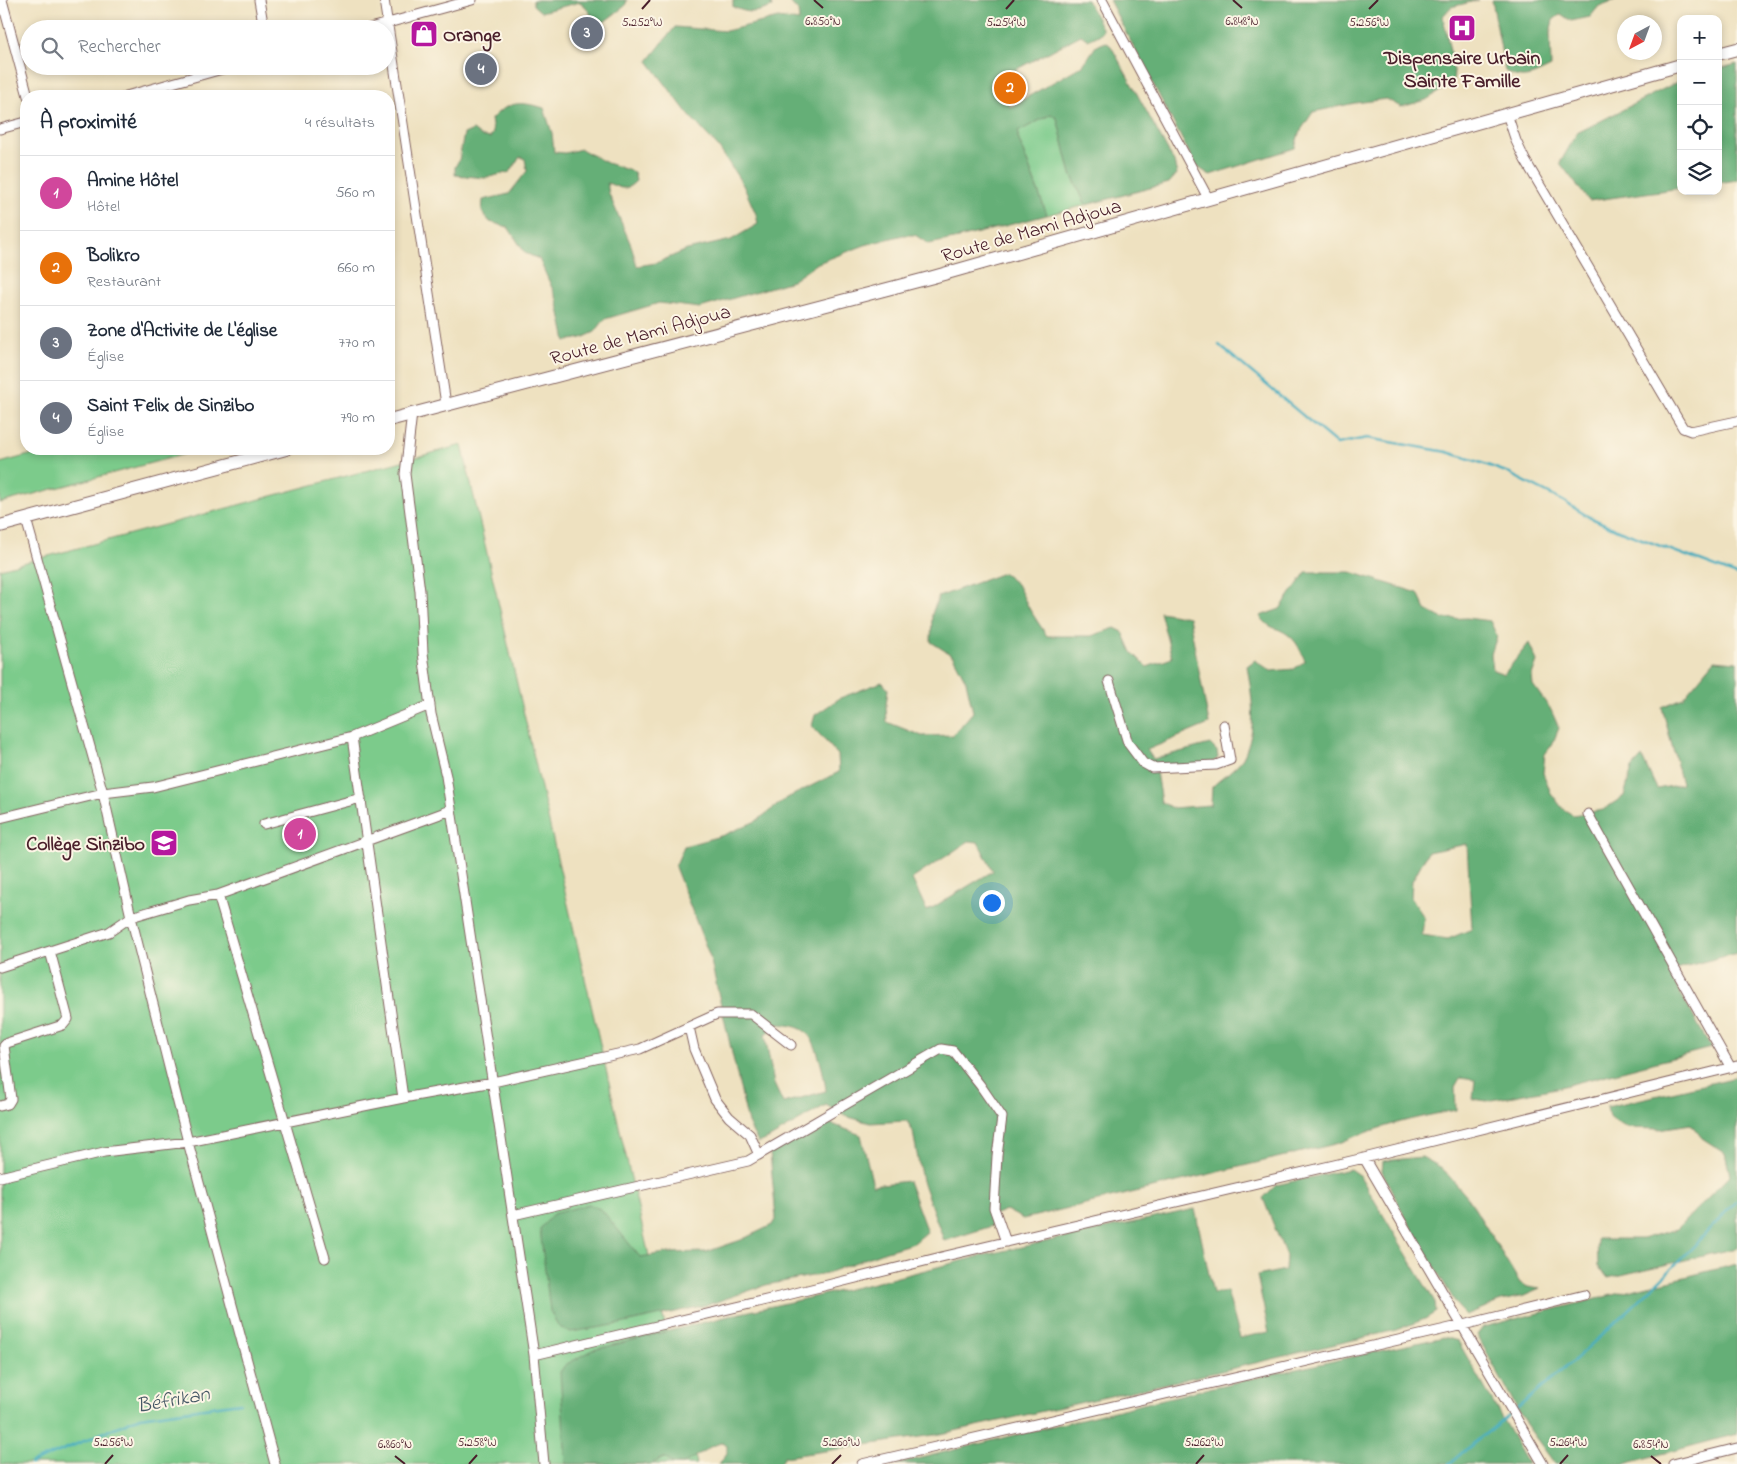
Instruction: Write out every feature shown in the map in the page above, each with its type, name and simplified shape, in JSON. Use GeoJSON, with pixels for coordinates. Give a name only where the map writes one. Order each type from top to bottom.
{"type":"FeatureCollection","features":[{"type":"Feature","properties":{"kind":"street"},"geometry":{"type":"LineString","coordinates":[[2,0],[20,66]]}},
{"type":"Feature","properties":{"kind":"street"},"geometry":{"type":"LineString","coordinates":[[259,0],[262,20]]}},
{"type":"Feature","properties":{"kind":"street"},"geometry":{"type":"LineString","coordinates":[[384,0],[387,20]]}},
{"type":"Feature","properties":{"kind":"street"},"geometry":{"type":"LineString","coordinates":[[395,21],[472,0]]}},
{"type":"Feature","properties":{"kind":"street"},"geometry":{"type":"LineString","coordinates":[[1102,0],[1208,198]]}},
{"type":"Feature","properties":{"kind":"street"},"geometry":{"type":"LineString","coordinates":[[1722,53],[1737,49]]}},
{"type":"Feature","properties":{"kind":"street","name":"Route de Mami Adjoua"},"geometry":{"type":"LineString","coordinates":[[395,418],[933,277],[1677,66]]}},
{"type":"Feature","properties":{"kind":"street"},"geometry":{"type":"LineString","coordinates":[[22,75],[26,90]]}},
{"type":"Feature","properties":{"kind":"street"},"geometry":{"type":"LineString","coordinates":[[147,90],[201,75]]}},
{"type":"Feature","properties":{"kind":"street"},"geometry":{"type":"LineString","coordinates":[[395,75],[446,404]]}},
{"type":"Feature","properties":{"kind":"street"},"geometry":{"type":"LineString","coordinates":[[1507,114],[1525,160],[1683,428],[1691,431],[1737,420]]}},
{"type":"Feature","properties":{"kind":"street"},"geometry":{"type":"LineString","coordinates":[[0,129],[20,124]]}},
{"type":"Feature","properties":{"kind":"street"},"geometry":{"type":"LineString","coordinates":[[412,413],[405,474],[420,591],[423,653],[430,705],[446,776],[514,1215],[534,1355],[544,1464]]}},
{"type":"Feature","properties":{"kind":"street"},"geometry":{"type":"LineString","coordinates":[[0,526],[264,455]]}},
{"type":"Feature","properties":{"kind":"street"},"geometry":{"type":"LineString","coordinates":[[26,519],[104,793],[131,917],[188,1142],[275,1464]]}},
{"type":"Feature","properties":{"kind":"street"},"geometry":{"type":"LineString","coordinates":[[1109,680],[1128,743],[1143,763],[1152,768],[1216,765],[1230,760],[1224,725]]}},
{"type":"Feature","properties":{"kind":"street"},"geometry":{"type":"LineString","coordinates":[[0,818],[104,793],[153,788],[352,737],[430,705]]}},
{"type":"Feature","properties":{"kind":"street"},"geometry":{"type":"LineString","coordinates":[[352,737],[404,1098]]}},
{"type":"Feature","properties":{"kind":"street"},"geometry":{"type":"LineString","coordinates":[[264,824],[361,798]]}},
{"type":"Feature","properties":{"kind":"street"},"geometry":{"type":"LineString","coordinates":[[0,967],[109,932],[131,917],[189,900],[218,894],[451,810]]}},
{"type":"Feature","properties":{"kind":"street"},"geometry":{"type":"LineString","coordinates":[[534,1355],[1364,1158],[1734,1067],[1588,814]]}},
{"type":"Feature","properties":{"kind":"street"},"geometry":{"type":"LineString","coordinates":[[218,894],[325,1258]]}},
{"type":"Feature","properties":{"kind":"street"},"geometry":{"type":"LineString","coordinates":[[0,1106],[8,1104],[11,1099],[4,1046],[63,1025],[68,1019],[50,951]]}},
{"type":"Feature","properties":{"kind":"street"},"geometry":{"type":"LineString","coordinates":[[0,1177],[104,1152],[188,1142],[493,1082],[640,1049],[717,1014],[751,1014],[791,1045]]}},
{"type":"Feature","properties":{"kind":"street"},"geometry":{"type":"LineString","coordinates":[[688,1027],[694,1048],[715,1099],[729,1117],[750,1135],[759,1155]]}},
{"type":"Feature","properties":{"kind":"street"},"geometry":{"type":"LineString","coordinates":[[514,1215],[748,1161],[941,1049],[953,1051],[1002,1117],[997,1156],[994,1208],[1006,1242]]}},
{"type":"Feature","properties":{"kind":"street"},"geometry":{"type":"LineString","coordinates":[[1364,1158],[1543,1464]]}},
{"type":"Feature","properties":{"kind":"street"},"geometry":{"type":"LineString","coordinates":[[862,1464],[1584,1295]]}},
{"type":"Feature","properties":{"kind":"street"},"geometry":{"type":"LineString","coordinates":[[1673,1464],[1737,1448]]}},
{"type":"Feature","properties":{"kind":"green space"},"geometry":{"type":"Polygon","coordinates":[[[533,0],[627,0],[625,6],[600,25],[597,24],[586,7],[580,2],[541,12],[533,5],[533,0]]]}},
{"type":"Feature","properties":{"kind":"green space"},"geometry":{"type":"Polygon","coordinates":[[[733,0],[770,0],[772,7],[748,12],[733,7],[733,0]]]}},
{"type":"Feature","properties":{"kind":"green space"},"geometry":{"type":"Polygon","coordinates":[[[788,0],[1087,0],[1103,30],[1099,35],[1088,40],[1081,35],[998,79],[1010,107],[1083,65],[1096,46],[1106,42],[1111,46],[1174,162],[1177,174],[1169,183],[1086,205],[1071,174],[1057,118],[1051,114],[1018,132],[1018,138],[1047,215],[929,244],[915,235],[903,235],[865,245],[818,263],[792,281],[700,308],[659,303],[605,319],[595,332],[582,338],[566,341],[557,299],[539,259],[525,253],[508,227],[490,222],[482,212],[483,200],[509,194],[527,171],[525,159],[520,157],[510,172],[485,178],[455,175],[455,167],[459,160],[464,134],[473,130],[481,136],[490,138],[493,133],[491,119],[497,113],[515,104],[528,104],[544,108],[552,133],[554,152],[565,153],[581,149],[607,163],[634,172],[636,181],[628,187],[622,188],[607,183],[609,194],[631,245],[637,266],[656,263],[687,250],[731,240],[758,224],[756,214],[743,185],[719,148],[688,114],[648,61],[675,27],[726,31],[778,18],[799,21],[798,11],[788,0]]]}},
{"type":"Feature","properties":{"kind":"green space"},"geometry":{"type":"Polygon","coordinates":[[[1109,0],[1479,0],[1451,7],[1443,16],[1454,71],[1453,83],[1426,100],[1401,107],[1386,99],[1313,112],[1299,133],[1295,148],[1210,175],[1196,166],[1109,0]]]}},
{"type":"Feature","properties":{"kind":"green space"},"geometry":{"type":"Polygon","coordinates":[[[1492,0],[1615,0],[1599,6],[1590,17],[1571,21],[1561,14],[1553,20],[1550,33],[1551,67],[1534,75],[1517,77],[1505,71],[1492,0]]]}},
{"type":"Feature","properties":{"kind":"green space"},"geometry":{"type":"Polygon","coordinates":[[[1737,64],[1737,180],[1722,182],[1722,105],[1722,68],[1737,64]]]}},
{"type":"Feature","properties":{"kind":"green space"},"geometry":{"type":"Polygon","coordinates":[[[1677,82],[1677,189],[1589,201],[1560,163],[1577,133],[1677,82]]]}},
{"type":"Feature","properties":{"kind":"green space"},"geometry":{"type":"Polygon","coordinates":[[[1052,114],[1057,117],[1071,174],[1086,205],[1047,215],[1018,138],[1018,131],[1052,114]]]}},
{"type":"Feature","properties":{"kind":"green space"},"geometry":{"type":"Polygon","coordinates":[[[462,445],[697,1464],[0,1464],[0,569],[462,445]]]}},
{"type":"Feature","properties":{"kind":"green space"},"geometry":{"type":"Polygon","coordinates":[[[29,455],[181,455],[0,503],[0,463],[29,455]]]}},
{"type":"Feature","properties":{"kind":"green space"},"geometry":{"type":"Polygon","coordinates":[[[1306,572],[1351,572],[1418,593],[1426,610],[1443,619],[1467,618],[1490,621],[1497,636],[1491,654],[1493,670],[1504,674],[1529,643],[1537,661],[1532,675],[1533,685],[1551,710],[1559,728],[1552,745],[1545,754],[1543,773],[1551,793],[1563,809],[1573,815],[1603,810],[1624,796],[1632,768],[1642,757],[1657,789],[1682,784],[1662,707],[1683,698],[1715,660],[1737,662],[1737,953],[1668,971],[1711,1048],[1556,1088],[1487,1101],[1473,1099],[1475,1080],[1460,1078],[1455,1087],[1456,1110],[1396,1123],[1339,1143],[1023,1219],[1006,1210],[991,1216],[992,1226],[944,1241],[922,1181],[913,1132],[907,1121],[870,1123],[845,1116],[826,1105],[758,1143],[748,1123],[710,957],[675,867],[684,846],[724,835],[756,821],[787,798],[839,772],[838,755],[812,726],[815,715],[840,698],[882,682],[888,689],[886,705],[887,722],[922,736],[953,735],[973,712],[966,681],[953,656],[931,642],[932,614],[938,597],[1003,573],[1017,584],[1030,610],[1047,636],[1091,636],[1115,628],[1123,632],[1132,652],[1147,667],[1172,658],[1160,612],[1189,617],[1209,724],[1147,750],[1153,759],[1210,744],[1217,751],[1218,758],[1213,762],[1156,772],[1161,802],[1172,808],[1211,805],[1212,787],[1243,758],[1251,736],[1252,700],[1247,666],[1255,660],[1271,671],[1294,669],[1305,661],[1298,646],[1290,637],[1270,626],[1260,616],[1280,609],[1306,572]],[[969,841],[912,879],[927,911],[993,871],[978,842],[969,841]],[[1467,844],[1428,852],[1412,881],[1411,898],[1424,917],[1422,935],[1448,939],[1472,929],[1467,844]],[[779,1024],[765,1035],[774,1084],[783,1103],[826,1091],[817,1051],[806,1032],[796,1027],[779,1024]]]}},
{"type":"Feature","properties":{"kind":"green space"},"geometry":{"type":"Polygon","coordinates":[[[1737,1077],[1737,1248],[1608,1278],[1598,1266],[1597,1239],[1642,1239],[1677,1229],[1730,1175],[1725,1153],[1702,1138],[1691,1124],[1659,1129],[1627,1128],[1609,1117],[1607,1107],[1737,1077]]]}},
{"type":"Feature","properties":{"kind":"green space"},"geometry":{"type":"Polygon","coordinates":[[[824,1121],[861,1135],[873,1185],[908,1181],[927,1232],[914,1243],[883,1252],[827,1273],[766,1285],[707,1305],[620,1324],[571,1332],[559,1327],[550,1311],[540,1229],[553,1214],[589,1204],[602,1210],[640,1257],[666,1253],[706,1252],[741,1240],[772,1225],[776,1218],[770,1153],[824,1121]]]}},
{"type":"Feature","properties":{"kind":"green space"},"geometry":{"type":"Polygon","coordinates":[[[1422,1157],[1442,1168],[1469,1199],[1520,1283],[1528,1287],[1540,1289],[1524,1296],[1501,1301],[1466,1315],[1458,1307],[1404,1215],[1382,1171],[1383,1161],[1422,1157]]]}},
{"type":"Feature","properties":{"kind":"green space"},"geometry":{"type":"Polygon","coordinates":[[[1350,1169],[1360,1176],[1435,1302],[1436,1312],[1425,1319],[1396,1330],[941,1434],[784,1457],[779,1464],[719,1464],[727,1453],[727,1445],[723,1442],[710,1447],[683,1464],[674,1464],[664,1458],[651,1464],[566,1464],[560,1372],[565,1365],[593,1350],[989,1254],[1195,1209],[1213,1293],[1227,1291],[1240,1338],[1269,1332],[1257,1276],[1285,1270],[1286,1256],[1263,1198],[1276,1185],[1350,1169]]]}},
{"type":"Feature","properties":{"kind":"green space"},"geometry":{"type":"Polygon","coordinates":[[[1737,1264],[1737,1434],[1624,1464],[1555,1464],[1525,1423],[1477,1335],[1483,1327],[1737,1264]]]}},
{"type":"Feature","properties":{"kind":"green space"},"geometry":{"type":"Polygon","coordinates":[[[1444,1337],[1458,1341],[1528,1464],[896,1464],[1209,1388],[1444,1337]]]}},
{"type":"Feature","properties":{"kind":"waterway"},"geometry":{"type":"LineString","coordinates":[[1219,345],[1337,444],[1367,438],[1447,452],[1476,461],[1506,472],[1563,501],[1589,517],[1618,530],[1737,575]]}},
{"type":"Feature","properties":{"kind":"waterway"},"geometry":{"type":"LineString","coordinates":[[1449,1464],[1581,1354],[1661,1279],[1737,1200]]}},
{"type":"Feature","properties":{"kind":"waterway","name":"Béfrikan"},"geometry":{"type":"LineString","coordinates":[[30,1464],[140,1417],[240,1403]]}},
{"type":"Feature","properties":{"kind":"place","name":"Dispensaire Urbain Sainte Famille"},"geometry":{"type":"Point","coordinates":[1462,28]}},
{"type":"Feature","properties":{"kind":"place","name":"Zone d'Activite de L'église"},"geometry":{"type":"Point","coordinates":[587,33]}},
{"type":"Feature","properties":{"kind":"place","name":"Orange"},"geometry":{"type":"Point","coordinates":[424,34]}},
{"type":"Feature","properties":{"kind":"place","name":"Saint Felix de Sinzibo"},"geometry":{"type":"Point","coordinates":[481,69]}},
{"type":"Feature","properties":{"kind":"place","name":"Bolikro"},"geometry":{"type":"Point","coordinates":[1010,88]}},
{"type":"Feature","properties":{"kind":"place","name":"Amine Hôtel"},"geometry":{"type":"Point","coordinates":[300,834]}},
{"type":"Feature","properties":{"kind":"place","name":"Collège Sinzibo"},"geometry":{"type":"Point","coordinates":[164,843]}}]}
